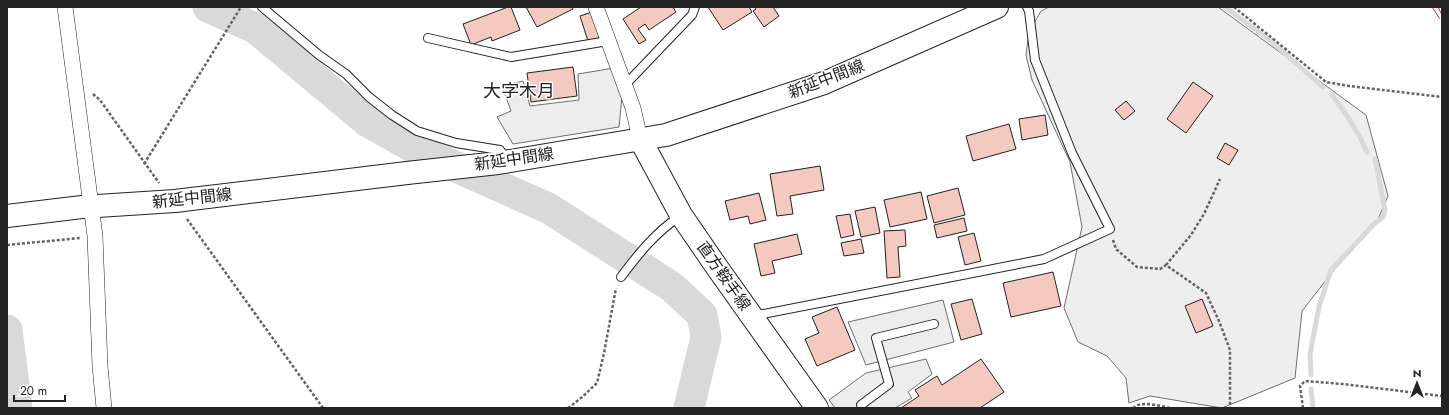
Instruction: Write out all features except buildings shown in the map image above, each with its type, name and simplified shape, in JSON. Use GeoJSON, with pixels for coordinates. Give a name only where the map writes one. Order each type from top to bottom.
{"type":"FeatureCollection","features":[{"type":"Feature","properties":{"kind":"main road","name":"新延中間線"},"geometry":{"type":"LineString","coordinates":[[7,216],[87,207],[175,201],[502,162],[666,134],[824,83],[997,7]]}},
{"type":"Feature","properties":{"kind":"main road","name":"直方鞍手線"},"geometry":{"type":"LineString","coordinates":[[640,139],[681,215],[817,408]]}},
{"type":"Feature","properties":{"kind":"street"},"geometry":{"type":"LineString","coordinates":[[65,7],[74,76],[87,207],[95,236],[100,366],[104,408]]}},
{"type":"Feature","properties":{"kind":"street"},"geometry":{"type":"LineString","coordinates":[[596,7],[633,108],[640,139]]}},
{"type":"Feature","properties":{"kind":"lane"},"geometry":{"type":"LineString","coordinates":[[262,7],[319,55],[346,74],[369,97],[392,116],[417,131],[456,143],[500,150],[502,162]]}},
{"type":"Feature","properties":{"kind":"lane"},"geometry":{"type":"LineString","coordinates":[[625,85],[692,15],[695,7]]}},
{"type":"Feature","properties":{"kind":"lane"},"geometry":{"type":"LineString","coordinates":[[752,316],[1044,259],[1110,230],[1072,153],[1035,60],[1029,11],[1027,7]]}},
{"type":"Feature","properties":{"kind":"lane"},"geometry":{"type":"LineString","coordinates":[[428,38],[511,57],[608,41]]}},
{"type":"Feature","properties":{"kind":"lane"},"geometry":{"type":"LineString","coordinates":[[621,277],[643,248],[666,226],[681,215]]}},
{"type":"Feature","properties":{"kind":"lane"},"geometry":{"type":"LineString","coordinates":[[862,408],[861,406],[889,384],[876,338],[934,324]]}},
{"type":"Feature","properties":{"kind":"path"},"geometry":{"type":"LineString","coordinates":[[144,164],[224,37],[241,7]]}},
{"type":"Feature","properties":{"kind":"path"},"geometry":{"type":"LineString","coordinates":[[1234,7],[1326,82],[1442,97]]}},
{"type":"Feature","properties":{"kind":"path"},"geometry":{"type":"LineString","coordinates":[[74,76],[100,100],[162,188]]}},
{"type":"Feature","properties":{"kind":"path"},"geometry":{"type":"LineString","coordinates":[[1110,230],[1116,249],[1137,267],[1160,269],[1166,265],[1191,235],[1204,214],[1220,179]]}},
{"type":"Feature","properties":{"kind":"path"},"geometry":{"type":"LineString","coordinates":[[183,214],[323,408]]}},
{"type":"Feature","properties":{"kind":"path"},"geometry":{"type":"LineString","coordinates":[[7,245],[87,237]]}},
{"type":"Feature","properties":{"kind":"path"},"geometry":{"type":"LineString","coordinates":[[1166,265],[1206,293],[1219,321],[1230,350],[1230,408]]}},
{"type":"Feature","properties":{"kind":"path"},"geometry":{"type":"LineString","coordinates":[[568,408],[597,383],[616,287],[621,277]]}},
{"type":"Feature","properties":{"kind":"path"},"geometry":{"type":"LineString","coordinates":[[1303,408],[1300,386],[1305,381],[1442,396]]}},
{"type":"Feature","properties":{"kind":"path"},"geometry":{"type":"LineString","coordinates":[[1133,408],[1135,406],[1148,404],[1170,408]]}},
{"type":"Feature","properties":{"kind":"shaded area"},"geometry":{"type":"Polygon","coordinates":[[[1049,7],[1218,7],[1366,115],[1388,196],[1376,224],[1334,270],[1302,311],[1295,378],[1222,408],[1150,396],[1129,403],[1126,378],[1107,356],[1078,342],[1064,308],[1082,227],[1070,162],[1032,80],[1026,55],[1029,32],[1041,11],[1049,7]]]}},
{"type":"Feature","properties":{"kind":"shaded area"},"geometry":{"type":"Polygon","coordinates":[[[614,68],[622,96],[619,127],[513,144],[497,117],[511,111],[502,86],[523,81],[530,106],[579,100],[578,74],[614,68]]]}},
{"type":"Feature","properties":{"kind":"shaded area"},"geometry":{"type":"Polygon","coordinates":[[[943,300],[954,342],[866,365],[848,322],[943,300]]]}},
{"type":"Feature","properties":{"kind":"shaded area"},"geometry":{"type":"Polygon","coordinates":[[[926,359],[932,374],[908,392],[912,398],[895,408],[835,408],[829,400],[866,373],[926,359]]]}},
{"type":"Feature","properties":{"kind":"waterway"},"geometry":{"type":"LineString","coordinates":[[208,7],[255,28],[368,122],[418,150],[548,208],[672,287],[702,315],[706,337],[689,408]]}},
{"type":"Feature","properties":{"kind":"waterway"},"geometry":{"type":"LineString","coordinates":[[1225,7],[1271,41],[1323,87]]}},
{"type":"Feature","properties":{"kind":"waterway"},"geometry":{"type":"LineString","coordinates":[[1332,95],[1351,122],[1367,152]]}},
{"type":"Feature","properties":{"kind":"waterway"},"geometry":{"type":"LineString","coordinates":[[1311,375],[1310,354],[1319,307],[1331,270],[1375,223],[1383,217],[1385,210],[1375,159]]}},
{"type":"Feature","properties":{"kind":"waterway"},"geometry":{"type":"LineString","coordinates":[[7,330],[17,408]]}},
{"type":"Feature","properties":{"kind":"waterway"},"geometry":{"type":"LineString","coordinates":[[1311,389],[1313,408]]}},
{"type":"Feature","properties":{"kind":"power"},"geometry":{"type":"LineString","coordinates":[[1432,7],[1442,22]]}},
{"type":"Feature","properties":{"kind":"power"},"geometry":{"type":"LineString","coordinates":[[1438,7],[1442,15]]}},
{"type":"Feature","properties":{"kind":"district","name":"大字木月"},"geometry":{"type":"Point","coordinates":[519,91]}}]}
